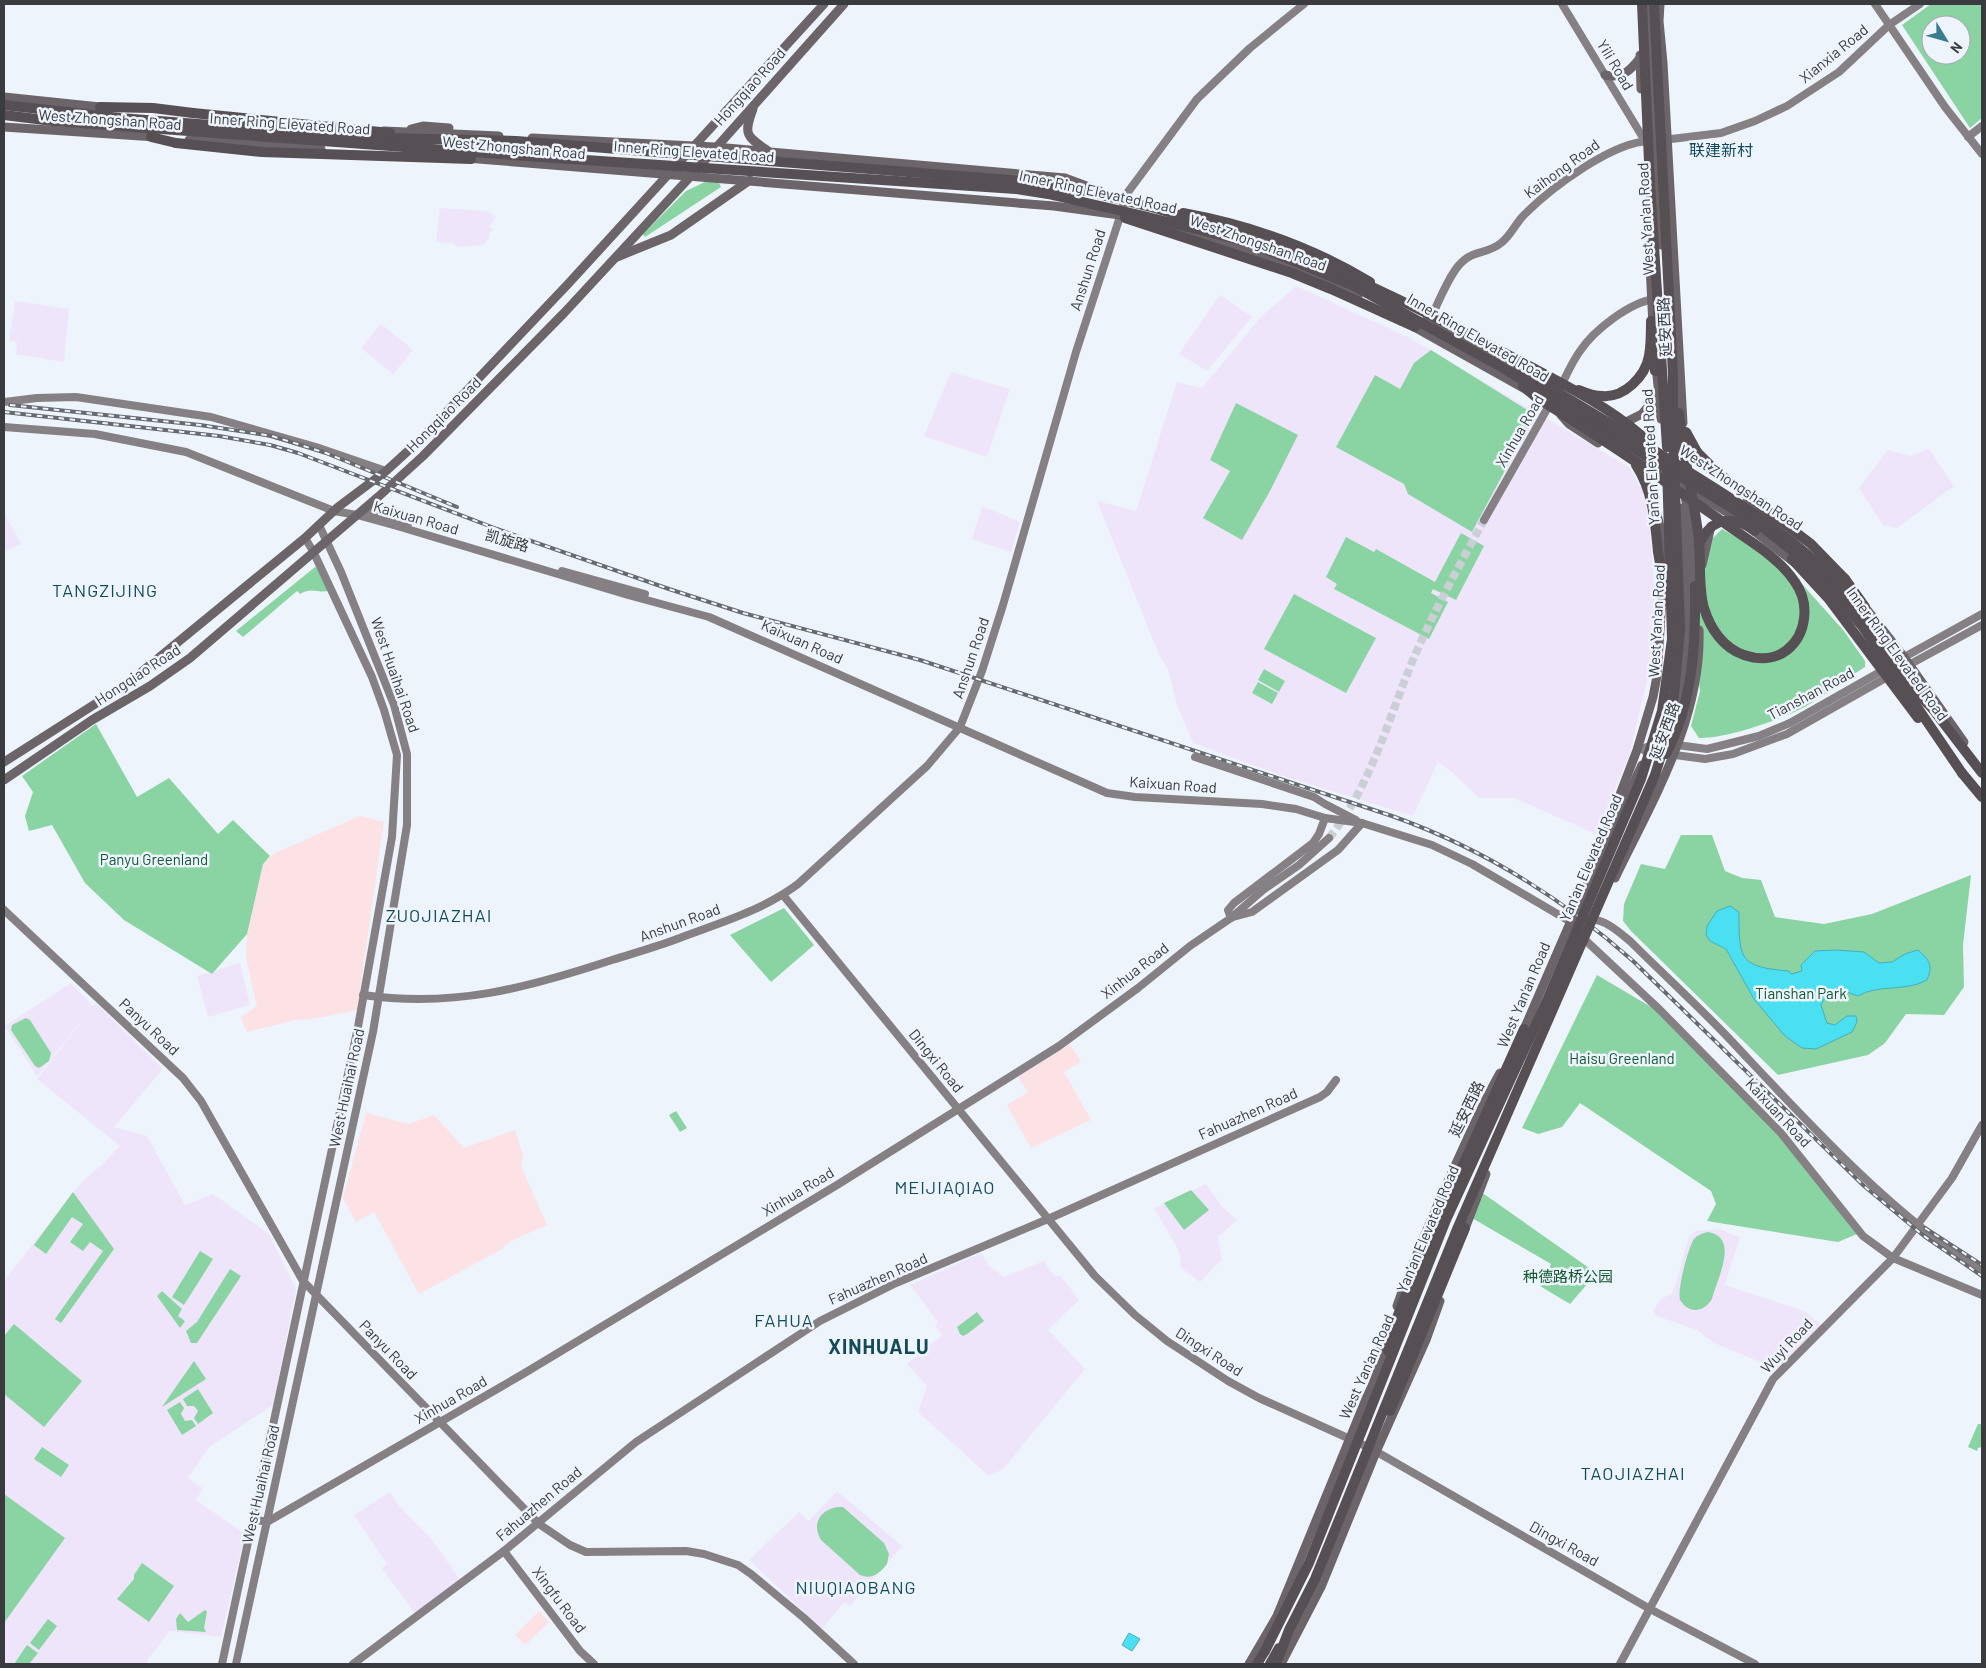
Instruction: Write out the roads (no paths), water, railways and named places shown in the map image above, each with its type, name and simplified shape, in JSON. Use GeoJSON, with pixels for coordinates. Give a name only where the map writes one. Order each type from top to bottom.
{"type":"FeatureCollection","features":[{"type":"Feature","properties":{"kind":"highway","name":"Yan'an Elevated Road"},"geometry":{"type":"LineString","coordinates":[[1257,1664],[1309,1563],[1446,1220],[1548,998],[1641,779],[1662,711],[1672,639],[1667,442],[1640,4]]}},
{"type":"Feature","properties":{"kind":"highway","name":"Yan'an Elevated Road"},"geometry":{"type":"LineString","coordinates":[[1273,1664],[1288,1630],[1315,1579],[1458,1227],[1655,775],[1663,748],[1674,695],[1680,628],[1673,436],[1673,375],[1655,4]]}},
{"type":"Feature","properties":{"kind":"highway","name":"Inner Ring Elevated Road"},"geometry":{"type":"LineString","coordinates":[[4,105],[120,118],[381,138],[516,141],[1010,180],[1085,191],[1155,208],[1252,238],[1309,258],[1357,280],[1489,352],[1616,426],[1767,522],[1799,546],[1852,600],[1924,700],[1982,773]]}},
{"type":"Feature","properties":{"kind":"highway"},"geometry":{"type":"LineString","coordinates":[[100,107],[153,108],[374,130],[431,139]]}},
{"type":"Feature","properties":{"kind":"highway","name":"Inner Ring Elevated Road"},"geometry":{"type":"LineString","coordinates":[[4,115],[53,121],[526,156],[980,186],[1048,194],[1248,242],[1356,287],[1498,364],[1761,526],[1794,552],[1820,577],[1862,626],[1962,774],[1982,797]]}},
{"type":"Feature","properties":{"kind":"highway"},"geometry":{"type":"LineString","coordinates":[[151,137],[176,143],[262,152],[486,159],[526,156]]}},
{"type":"Feature","properties":{"kind":"highway"},"geometry":{"type":"LineString","coordinates":[[1568,387],[1602,396],[1620,392],[1632,386],[1649,358],[1651,321],[1650,184]]}},
{"type":"Feature","properties":{"kind":"highway"},"geometry":{"type":"LineString","coordinates":[[1048,194],[1292,273],[1330,288],[1415,327]]}},
{"type":"Feature","properties":{"kind":"highway"},"geometry":{"type":"LineString","coordinates":[[1155,208],[1219,220],[1260,231],[1311,251],[1383,290],[1430,320]]}},
{"type":"Feature","properties":{"kind":"highway"},"geometry":{"type":"LineString","coordinates":[[1357,280],[1444,321],[1602,406],[1634,429],[1662,456],[1682,487],[1689,504],[1694,538],[1690,567],[1696,627],[1688,695],[1674,738],[1655,775]]}},
{"type":"Feature","properties":{"kind":"highway"},"geometry":{"type":"LineString","coordinates":[[1651,321],[1660,423],[1666,444],[1678,464],[1701,490],[1785,553],[1814,581],[1894,688],[1962,774]]}},
{"type":"Feature","properties":{"kind":"highway"},"geometry":{"type":"LineString","coordinates":[[1498,364],[1537,398],[1633,460],[1690,500],[1698,505],[1706,510],[1770,556],[1795,581],[1803,602],[1804,624],[1799,636],[1782,654],[1762,659],[1742,655],[1733,650],[1724,644],[1712,628],[1704,608],[1695,510],[1693,500],[1692,490],[1686,460],[1684,444],[1680,425],[1673,375]]}},
{"type":"Feature","properties":{"kind":"highway"},"geometry":{"type":"LineString","coordinates":[[1678,406],[1688,438],[1705,461],[1811,544],[1845,580],[1905,661],[1932,708]]}},
{"type":"Feature","properties":{"kind":"highway"},"geometry":{"type":"LineString","coordinates":[[1633,460],[1645,481],[1653,507],[1658,555],[1672,615]]}},
{"type":"Feature","properties":{"kind":"highway"},"geometry":{"type":"LineString","coordinates":[[1690,567],[1702,536],[1714,525],[1726,520],[1749,526]]}},
{"type":"Feature","properties":{"kind":"highway"},"geometry":{"type":"LineString","coordinates":[[1382,1379],[1397,1316],[1524,1029]]}},
{"type":"Feature","properties":{"kind":"highway"},"geometry":{"type":"LineString","coordinates":[[1349,1492],[1370,1457],[1431,1314],[1465,1228]]}},
{"type":"Feature","properties":{"kind":"main road","name":"Hongqiao Road"},"geometry":{"type":"LineString","coordinates":[[4,762],[128,683],[305,538],[334,511],[386,471],[434,426],[824,4]]}},
{"type":"Feature","properties":{"kind":"main road","name":"Hongqiao Road"},"geometry":{"type":"LineString","coordinates":[[4,780],[92,720],[174,670],[225,630],[440,440],[564,312],[690,177],[844,4]]}},
{"type":"Feature","properties":{"kind":"main road","name":"West Yan'an Road"},"geometry":{"type":"LineString","coordinates":[[1640,4],[1640,58],[1651,300],[1658,395],[1674,541]]}},
{"type":"Feature","properties":{"kind":"main road","name":"West Yan'an Road"},"geometry":{"type":"LineString","coordinates":[[1650,4],[1661,140]]}},
{"type":"Feature","properties":{"kind":"main road","name":"West Yan'an Road"},"geometry":{"type":"LineString","coordinates":[[1273,1664],[1373,1450],[1554,1008],[1611,887],[1617,863],[1664,749],[1680,697],[1686,668],[1690,567],[1679,482],[1666,298],[1655,4]]}},
{"type":"Feature","properties":{"kind":"main road","name":"延安西路"},"geometry":{"type":"LineString","coordinates":[[1660,4],[1661,140],[1677,297],[1684,420],[1677,443]]}},
{"type":"Feature","properties":{"kind":"main road"},"geometry":{"type":"LineString","coordinates":[[1606,75],[1614,77],[1624,75],[1640,58]]}},
{"type":"Feature","properties":{"kind":"main road","name":"West Zhongshan Road"},"geometry":{"type":"LineString","coordinates":[[4,97],[100,107],[114,113],[262,125],[715,147],[1066,178],[1124,200],[1217,226],[1295,253],[1430,320],[1618,426],[1791,537],[1826,564],[1851,589],[1907,660],[1982,768]]}},
{"type":"Feature","properties":{"kind":"main road"},"geometry":{"type":"LineString","coordinates":[[756,102],[746,126],[747,133],[754,142],[769,152]]}},
{"type":"Feature","properties":{"kind":"main road","name":"West Zhongshan Road"},"geometry":{"type":"LineString","coordinates":[[4,127],[330,150],[424,154],[1054,206],[1120,215],[1241,248],[1337,285],[1415,327],[1550,404],[1667,474],[1718,506],[1785,553],[1830,600],[1888,673],[1982,804]]}},
{"type":"Feature","properties":{"kind":"main road"},"geometry":{"type":"LineString","coordinates":[[644,173],[654,181],[655,189]]}},
{"type":"Feature","properties":{"kind":"main road"},"geometry":{"type":"LineString","coordinates":[[614,258],[671,235],[750,180]]}},
{"type":"Feature","properties":{"kind":"main road"},"geometry":{"type":"LineString","coordinates":[[1618,426],[1642,414],[1658,395]]}},
{"type":"Feature","properties":{"kind":"main road"},"geometry":{"type":"LineString","coordinates":[[1550,404],[1569,424],[1625,460],[1637,471],[1647,488],[1660,524],[1665,553],[1674,571],[1690,567]]}},
{"type":"Feature","properties":{"kind":"main road"},"geometry":{"type":"LineString","coordinates":[[1677,443],[1791,537]]}},
{"type":"Feature","properties":{"kind":"main road","name":"West Yan'an Road"},"geometry":{"type":"LineString","coordinates":[[1249,1664],[1277,1616],[1366,1399],[1426,1270],[1536,1000],[1596,863],[1649,749],[1666,697],[1671,665],[1674,541],[1679,482]]}},
{"type":"Feature","properties":{"kind":"main road","name":"延安西路"},"geometry":{"type":"LineString","coordinates":[[1611,887],[1672,755],[1688,712],[1697,673],[1699,642],[1697,599],[1689,517],[1679,482]]}},
{"type":"Feature","properties":{"kind":"main road"},"geometry":{"type":"LineString","coordinates":[[1697,599],[1700,574],[1718,506]]}},
{"type":"Feature","properties":{"kind":"main road","name":"West Yan'an Road"},"geometry":{"type":"LineString","coordinates":[[1637,750],[1653,697],[1657,676],[1665,553]]}},
{"type":"Feature","properties":{"kind":"main road"},"geometry":{"type":"LineString","coordinates":[[1659,633],[1672,615]]}},
{"type":"Feature","properties":{"kind":"main road","name":"West Yan'an Road"},"geometry":{"type":"LineString","coordinates":[[1688,641],[1698,620]]}},
{"type":"Feature","properties":{"kind":"main road","name":"延安西路"},"geometry":{"type":"LineString","coordinates":[[1596,863],[1605,832],[1637,750]]}},
{"type":"Feature","properties":{"kind":"main road"},"geometry":{"type":"LineString","coordinates":[[1536,1000],[1554,1008]]}},
{"type":"Feature","properties":{"kind":"main road","name":"延安西路"},"geometry":{"type":"LineString","coordinates":[[1366,1399],[1369,1381],[1411,1267],[1484,1101],[1524,1029]]}},
{"type":"Feature","properties":{"kind":"main road"},"geometry":{"type":"LineString","coordinates":[[1281,1664],[1321,1587],[1340,1542],[1373,1450]]}},
{"type":"Feature","properties":{"kind":"main road"},"geometry":{"type":"LineString","coordinates":[[1320,1562],[1340,1542]]}},
{"type":"Feature","properties":{"kind":"street","name":"Anshun Road"},"geometry":{"type":"LineString","coordinates":[[363,995],[418,999],[478,996],[543,982],[662,945],[738,917],[783,895],[927,766],[960,727],[982,671],[1076,352],[1124,200],[1140,174],[1197,99],[1250,48],[1304,4]]}},
{"type":"Feature","properties":{"kind":"street","name":"Yili Road"},"geometry":{"type":"LineString","coordinates":[[1562,4],[1645,141]]}},
{"type":"Feature","properties":{"kind":"street"},"geometry":{"type":"LineString","coordinates":[[1875,4],[1930,86],[1982,154]]}},
{"type":"Feature","properties":{"kind":"street","name":"Xianxia Road"},"geometry":{"type":"LineString","coordinates":[[1645,141],[1721,133],[1755,121],[1787,106],[1839,72],[1890,25],[1920,4]]}},
{"type":"Feature","properties":{"kind":"street"},"geometry":{"type":"LineString","coordinates":[[1968,137],[1982,126]]}},
{"type":"Feature","properties":{"kind":"street","name":"Kaihong Road"},"geometry":{"type":"LineString","coordinates":[[1430,320],[1459,264],[1471,254],[1490,250],[1502,243],[1524,214],[1559,185],[1610,151],[1645,141]]}},
{"type":"Feature","properties":{"kind":"street","name":"Xinhua Road"},"geometry":{"type":"LineString","coordinates":[[1484,520],[1580,350],[1591,337],[1638,303],[1677,297]]}},
{"type":"Feature","properties":{"kind":"street"},"geometry":{"type":"LineString","coordinates":[[4,402],[37,398],[76,397],[211,417],[316,447],[386,471]]}},
{"type":"Feature","properties":{"kind":"street","name":"Kaixuan Road"},"geometry":{"type":"LineString","coordinates":[[4,427],[95,434],[186,452],[334,511],[360,512],[649,602],[708,617],[1107,793],[1135,797],[1262,804],[1296,809],[1325,818],[1362,823],[1432,845],[1472,864],[1571,922],[1585,941],[1660,1010],[1781,1133],[1862,1236],[1893,1258],[1982,1295]]}},
{"type":"Feature","properties":{"kind":"street","name":"凯旋路"},"geometry":{"type":"LineString","coordinates":[[360,512],[645,594]]}},
{"type":"Feature","properties":{"kind":"street","name":"West Huaihai Road"},"geometry":{"type":"LineString","coordinates":[[236,1664],[373,1032],[407,825],[407,754],[394,705],[328,540],[319,525]]}},
{"type":"Feature","properties":{"kind":"street","name":"West Huaihai Road"},"geometry":{"type":"LineString","coordinates":[[222,1664],[354,1047],[392,836],[397,755],[384,710],[372,677],[313,551],[305,538]]}},
{"type":"Feature","properties":{"kind":"street"},"geometry":{"type":"LineString","coordinates":[[1888,673],[1982,614]]}},
{"type":"Feature","properties":{"kind":"street"},"geometry":{"type":"LineString","coordinates":[[1907,660],[1982,625]]}},
{"type":"Feature","properties":{"kind":"street","name":"Tianshan Road"},"geometry":{"type":"LineString","coordinates":[[1664,749],[1676,745],[1707,749],[1759,736],[1790,723],[1888,673]]}},
{"type":"Feature","properties":{"kind":"street","name":"Tianshan Road"},"geometry":{"type":"LineString","coordinates":[[1664,749],[1672,755],[1705,759],[1746,750],[1787,734],[1888,673]]}},
{"type":"Feature","properties":{"kind":"street"},"geometry":{"type":"LineString","coordinates":[[1637,750],[1664,749]]}},
{"type":"Feature","properties":{"kind":"street"},"geometry":{"type":"LineString","coordinates":[[1195,757],[1314,797],[1362,823],[1338,850],[1252,912],[1231,918],[1228,910],[1234,903],[1313,843],[1319,834],[1325,818]]}},
{"type":"Feature","properties":{"kind":"street","name":"Xinhua Road"},"geometry":{"type":"LineString","coordinates":[[267,1522],[439,1423],[749,1238],[1059,1046],[1138,988],[1190,946],[1231,918],[1263,890],[1299,865],[1329,838]]}},
{"type":"Feature","properties":{"kind":"street","name":"Dingxi Road"},"geometry":{"type":"LineString","coordinates":[[783,895],[1107,1289],[1167,1341],[1228,1382],[1373,1450],[1650,1609],[1755,1664]]}},
{"type":"Feature","properties":{"kind":"street","name":"Panyu Road"},"geometry":{"type":"LineString","coordinates":[[4,910],[183,1078],[201,1101],[303,1281],[539,1524],[570,1545],[586,1552],[686,1551],[704,1554],[738,1565],[808,1622],[854,1664]]}},
{"type":"Feature","properties":{"kind":"street"},"geometry":{"type":"LineString","coordinates":[[1571,922],[1597,919]]}},
{"type":"Feature","properties":{"kind":"street","name":"Kaixuan Road"},"geometry":{"type":"LineString","coordinates":[[1597,919],[1614,928],[1631,942],[1738,1047],[1825,1140],[1916,1225],[1982,1272]]}},
{"type":"Feature","properties":{"kind":"street","name":"Fahuazhen Road"},"geometry":{"type":"LineString","coordinates":[[353,1664],[539,1524],[636,1442],[820,1321],[896,1283],[1048,1219],[1320,1097],[1327,1092],[1336,1080]]}},
{"type":"Feature","properties":{"kind":"street","name":"Wuyi Road"},"geometry":{"type":"LineString","coordinates":[[1620,1664],[1773,1379],[1893,1258],[1952,1178],[1982,1125]]}},
{"type":"Feature","properties":{"kind":"street"},"geometry":{"type":"LineString","coordinates":[[252,1519],[267,1522]]}},
{"type":"Feature","properties":{"kind":"street","name":"Xingfu Road"},"geometry":{"type":"LineString","coordinates":[[504,1551],[580,1651],[594,1664]]}},
{"type":"Feature","properties":{"kind":"water"},"geometry":{"type":"Polygon","coordinates":[[[1730,906],[1739,912],[1740,940],[1745,958],[1760,967],[1789,971],[1791,974],[1802,971],[1801,965],[1815,951],[1864,952],[1879,963],[1892,962],[1905,954],[1918,950],[1929,964],[1929,975],[1927,980],[1919,984],[1874,990],[1858,996],[1844,991],[1840,997],[1824,999],[1821,1005],[1827,1023],[1835,1025],[1847,1016],[1856,1016],[1857,1022],[1852,1032],[1816,1049],[1802,1048],[1785,1036],[1754,999],[1726,949],[1710,941],[1706,935],[1707,926],[1717,911],[1730,906]]]}},
{"type":"Feature","properties":{"kind":"water"},"geometry":{"type":"Polygon","coordinates":[[[1129,1633],[1140,1639],[1132,1651],[1122,1645],[1129,1633]]]}},
{"type":"Feature","properties":{"kind":"tunnel"},"geometry":{"type":"LineString","coordinates":[[1329,838],[1343,819],[1366,777],[1418,648],[1445,592],[1484,520]]}},
{"type":"Feature","properties":{"kind":"railway"},"geometry":{"type":"LineString","coordinates":[[10,405],[200,425],[272,436],[326,453],[457,507]]}},
{"type":"Feature","properties":{"kind":"railway"},"geometry":{"type":"LineString","coordinates":[[4,412],[219,436],[270,445],[298,453],[497,529],[669,589],[743,613],[920,660],[1392,816],[1425,829],[1457,843],[1519,876],[1549,895],[1606,938],[1633,961],[1864,1186],[1924,1236],[1982,1276]]}},
{"type":"Feature","properties":{"kind":"railway"},"geometry":{"type":"LineString","coordinates":[[1925,1228],[1982,1265]]}},
{"type":"Feature","properties":{"kind":"district","name":"联建新村"},"geometry":{"type":"Point","coordinates":[1721,150]}},
{"type":"Feature","properties":{"kind":"district","name":"TANGZIJING"},"geometry":{"type":"Point","coordinates":[105,591]}},
{"type":"Feature","properties":{"kind":"district","name":"ZUOJIAZHAI"},"geometry":{"type":"Point","coordinates":[439,916]}},
{"type":"Feature","properties":{"kind":"district","name":"MEIJIAQIAO"},"geometry":{"type":"Point","coordinates":[945,1188]}},
{"type":"Feature","properties":{"kind":"district","name":"FAHUA"},"geometry":{"type":"Point","coordinates":[784,1321]}},
{"type":"Feature","properties":{"kind":"district","name":"XINHUALU"},"geometry":{"type":"Point","coordinates":[879,1347]}},
{"type":"Feature","properties":{"kind":"district","name":"TAOJIAZHAI"},"geometry":{"type":"Point","coordinates":[1633,1474]}},
{"type":"Feature","properties":{"kind":"district","name":"NIUQIAOBANG"},"geometry":{"type":"Point","coordinates":[856,1588]}},
{"type":"Feature","properties":{"kind":"park label","name":"Panyu Greenland"},"geometry":{"type":"Point","coordinates":[154,860]}},
{"type":"Feature","properties":{"kind":"park label","name":"Tianshan Park"},"geometry":{"type":"Point","coordinates":[1801,994]}},
{"type":"Feature","properties":{"kind":"park label","name":"Haisu Greenland"},"geometry":{"type":"Point","coordinates":[1622,1059]}},
{"type":"Feature","properties":{"kind":"park label","name":"种德路桥公园"},"geometry":{"type":"Point","coordinates":[1568,1277]}}]}
